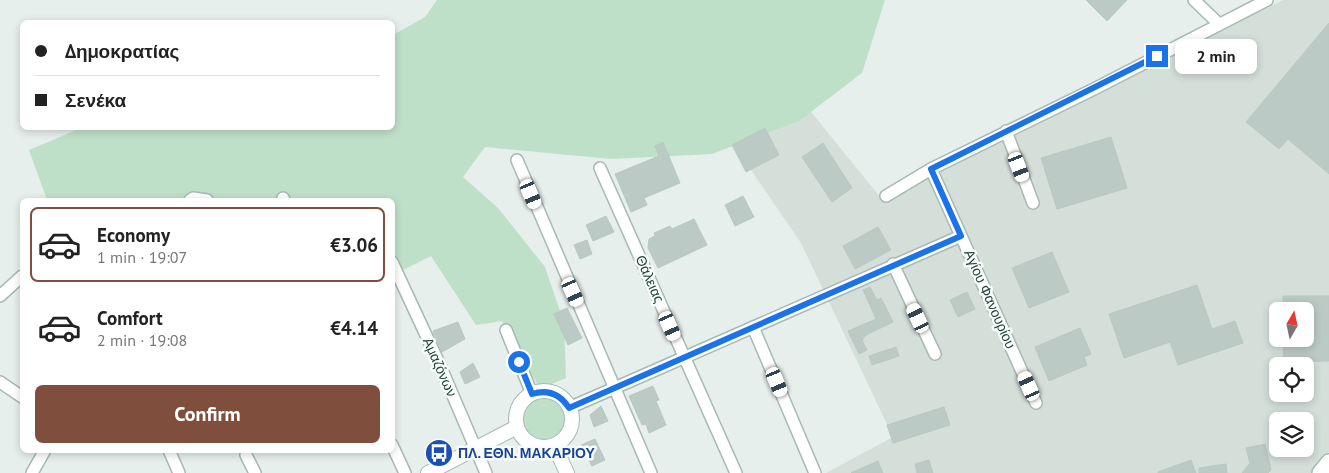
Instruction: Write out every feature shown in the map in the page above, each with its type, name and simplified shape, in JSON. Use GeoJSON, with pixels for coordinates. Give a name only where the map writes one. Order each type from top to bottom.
{"type":"FeatureCollection","features":[{"type":"Feature","properties":{"kind":"main road"},"geometry":{"type":"LineString","coordinates":[[1320,473],[1329,462]]}},
{"type":"Feature","properties":{"kind":"street"},"geometry":{"type":"LineString","coordinates":[[1194,0],[1219,24]]}},
{"type":"Feature","properties":{"kind":"street"},"geometry":{"type":"LineString","coordinates":[[886,196],[931,169],[1094,89],[1267,0]]}},
{"type":"Feature","properties":{"kind":"street"},"geometry":{"type":"LineString","coordinates":[[1006,131],[1033,203]]}},
{"type":"Feature","properties":{"kind":"street"},"geometry":{"type":"LineString","coordinates":[[517,160],[652,473]]}},
{"type":"Feature","properties":{"kind":"street","name":"Θάλειας"},"geometry":{"type":"LineString","coordinates":[[600,168],[736,473]]}},
{"type":"Feature","properties":{"kind":"street","name":"Αγίου Φανουρίου"},"geometry":{"type":"LineString","coordinates":[[931,169],[1036,403]]}},
{"type":"Feature","properties":{"kind":"street"},"geometry":{"type":"LineString","coordinates":[[569,408],[893,264],[961,236]]}},
{"type":"Feature","properties":{"kind":"street"},"geometry":{"type":"LineString","coordinates":[[893,264],[935,354]]}},
{"type":"Feature","properties":{"kind":"street"},"geometry":{"type":"LineString","coordinates":[[0,296],[20,278]]}},
{"type":"Feature","properties":{"kind":"street","name":"Αμαζόνων"},"geometry":{"type":"LineString","coordinates":[[397,283],[486,473]]}},
{"type":"Feature","properties":{"kind":"street"},"geometry":{"type":"LineString","coordinates":[[753,326],[816,473]]}},
{"type":"Feature","properties":{"kind":"street"},"geometry":{"type":"LineString","coordinates":[[506,330],[532,394]]}},
{"type":"Feature","properties":{"kind":"street"},"geometry":{"type":"LineString","coordinates":[[0,382],[20,396]]}},
{"type":"Feature","properties":{"kind":"street"},"geometry":{"type":"LineString","coordinates":[[548,392],[556,395],[569,408],[571,426],[561,441],[554,445],[535,446],[520,435],[517,427],[518,408],[532,394],[548,392]]}},
{"type":"Feature","properties":{"kind":"street"},"geometry":{"type":"LineString","coordinates":[[428,473],[476,450],[517,427]]}},
{"type":"Feature","properties":{"kind":"street"},"geometry":{"type":"LineString","coordinates":[[554,445],[567,473]]}},
{"type":"Feature","properties":{"kind":"street"},"geometry":{"type":"LineString","coordinates":[[395,451],[405,473]]}},
{"type":"Feature","properties":{"kind":"street"},"geometry":{"type":"LineString","coordinates":[[32,473],[43,453]]}},
{"type":"Feature","properties":{"kind":"street"},"geometry":{"type":"LineString","coordinates":[[170,453],[179,473]]}},
{"type":"Feature","properties":{"kind":"street"},"geometry":{"type":"LineString","coordinates":[[246,454],[254,473]]}},
{"type":"Feature","properties":{"kind":"shaded area"},"geometry":{"type":"Polygon","coordinates":[[[1283,0],[1329,0],[1329,452],[1311,473],[826,473],[893,437],[801,243],[727,135],[803,102],[885,203],[943,167],[1283,0]]]}},
{"type":"Feature","properties":{"kind":"green space"},"geometry":{"type":"Polygon","coordinates":[[[437,0],[885,0],[862,73],[799,121],[712,154],[611,159],[485,147],[463,177],[498,208],[545,267],[564,323],[566,378],[540,389],[502,321],[476,325],[431,256],[395,274],[395,198],[46,198],[29,150],[76,130],[395,130],[395,34],[425,17],[437,0]]]}},
{"type":"Feature","properties":{"kind":"green space"},"geometry":{"type":"Polygon","coordinates":[[[543,397],[555,401],[561,407],[565,419],[561,431],[555,437],[543,441],[531,437],[525,431],[521,419],[525,407],[531,401],[543,397]]]}},
{"type":"Feature","properties":{"kind":"building"},"geometry":{"type":"Polygon","coordinates":[[[1086,0],[1127,0],[1107,21],[1086,0]]]}},
{"type":"Feature","properties":{"kind":"building"},"geometry":{"type":"Polygon","coordinates":[[[1329,23],[1329,174],[1288,139],[1279,149],[1246,122],[1329,23]]]}},
{"type":"Feature","properties":{"kind":"building"},"geometry":{"type":"Polygon","coordinates":[[[765,128],[779,155],[746,172],[732,145],[765,128]]]}},
{"type":"Feature","properties":{"kind":"building"},"geometry":{"type":"Polygon","coordinates":[[[1111,137],[1127,188],[1057,209],[1041,158],[1111,137]]]}},
{"type":"Feature","properties":{"kind":"building"},"geometry":{"type":"Polygon","coordinates":[[[663,142],[680,183],[644,198],[647,205],[631,212],[615,174],[659,156],[655,146],[663,142]]]}},
{"type":"Feature","properties":{"kind":"building"},"geometry":{"type":"Polygon","coordinates":[[[823,143],[852,188],[832,202],[802,157],[823,143]]]}},
{"type":"Feature","properties":{"kind":"building"},"geometry":{"type":"Polygon","coordinates":[[[743,196],[754,217],[735,226],[725,205],[743,196]]]}},
{"type":"Feature","properties":{"kind":"building"},"geometry":{"type":"Polygon","coordinates":[[[606,216],[614,232],[593,241],[586,225],[606,216]]]}},
{"type":"Feature","properties":{"kind":"building"},"geometry":{"type":"Polygon","coordinates":[[[694,219],[707,245],[658,268],[648,248],[649,239],[655,236],[654,233],[670,226],[672,229],[694,219]]]}},
{"type":"Feature","properties":{"kind":"building"},"geometry":{"type":"Polygon","coordinates":[[[878,227],[891,250],[855,269],[843,246],[878,227]]]}},
{"type":"Feature","properties":{"kind":"building"},"geometry":{"type":"Polygon","coordinates":[[[587,240],[592,254],[580,259],[574,245],[587,240]]]}},
{"type":"Feature","properties":{"kind":"building"},"geometry":{"type":"Polygon","coordinates":[[[1052,252],[1069,292],[1029,308],[1012,268],[1052,252]]]}},
{"type":"Feature","properties":{"kind":"building"},"geometry":{"type":"Polygon","coordinates":[[[1197,285],[1212,329],[1235,321],[1243,343],[1178,365],[1170,342],[1124,358],[1109,314],[1197,285]]]}},
{"type":"Feature","properties":{"kind":"building"},"geometry":{"type":"Polygon","coordinates":[[[870,287],[877,300],[881,298],[893,322],[866,335],[862,340],[867,350],[859,354],[848,331],[876,319],[863,290],[870,287]]]}},
{"type":"Feature","properties":{"kind":"building"},"geometry":{"type":"Polygon","coordinates":[[[967,292],[975,309],[958,317],[950,300],[967,292]]]}},
{"type":"Feature","properties":{"kind":"building"},"geometry":{"type":"Polygon","coordinates":[[[1283,296],[1329,296],[1329,361],[1314,361],[1314,357],[1284,357],[1283,348],[1314,348],[1314,302],[1283,302],[1283,296]]]}},
{"type":"Feature","properties":{"kind":"building"},"geometry":{"type":"Polygon","coordinates":[[[567,308],[582,338],[568,345],[554,314],[567,308]]]}},
{"type":"Feature","properties":{"kind":"building"},"geometry":{"type":"Polygon","coordinates":[[[458,322],[465,339],[442,352],[433,331],[458,322]]]}},
{"type":"Feature","properties":{"kind":"building"},"geometry":{"type":"Polygon","coordinates":[[[1080,328],[1091,354],[1084,357],[1087,365],[1049,381],[1035,347],[1080,328]]]}},
{"type":"Feature","properties":{"kind":"building"},"geometry":{"type":"Polygon","coordinates":[[[896,347],[899,356],[872,365],[869,356],[896,347]]]}},
{"type":"Feature","properties":{"kind":"building"},"geometry":{"type":"Polygon","coordinates":[[[473,363],[480,377],[465,384],[460,372],[473,363]]]}},
{"type":"Feature","properties":{"kind":"building"},"geometry":{"type":"Polygon","coordinates":[[[653,386],[659,400],[656,401],[666,425],[649,433],[646,424],[642,425],[629,396],[653,386]]]}},
{"type":"Feature","properties":{"kind":"building"},"geometry":{"type":"Polygon","coordinates":[[[601,406],[608,421],[594,427],[590,415],[601,406]]]}},
{"type":"Feature","properties":{"kind":"building"},"geometry":{"type":"Polygon","coordinates":[[[944,407],[950,425],[893,443],[887,425],[944,407]]]}},
{"type":"Feature","properties":{"kind":"building"},"geometry":{"type":"Polygon","coordinates":[[[595,439],[605,460],[592,466],[581,445],[595,439]]]}},
{"type":"Feature","properties":{"kind":"building"},"geometry":{"type":"Polygon","coordinates":[[[1265,444],[1271,470],[1268,473],[1242,473],[1250,463],[1246,448],[1265,444]]]}},
{"type":"Feature","properties":{"kind":"building"},"geometry":{"type":"Polygon","coordinates":[[[929,460],[933,473],[917,473],[915,464],[929,460]]]}},
{"type":"Feature","properties":{"kind":"building"},"geometry":{"type":"Polygon","coordinates":[[[1191,460],[1196,473],[1158,473],[1158,472],[1191,460]]]}},
{"type":"Feature","properties":{"kind":"building"},"geometry":{"type":"Polygon","coordinates":[[[878,461],[883,473],[851,473],[878,461]]]}},
{"type":"Feature","properties":{"kind":"building"},"geometry":{"type":"Polygon","coordinates":[[[1226,464],[1227,473],[1199,473],[1199,468],[1226,464]]]}},
{"type":"Feature","properties":{"kind":"place","name":"ΠΛ. ΕΘΝ. ΜΑΚΑΡΙΟΥ"},"geometry":{"type":"Point","coordinates":[439,453]}},
{"type":"Feature","properties":{"kind":"route"},"geometry":{"type":"LineString","coordinates":[[519,362],[532,394],[548,392],[556,395],[564,400],[569,408],[893,264],[961,236],[931,169],[1157,56]]}}]}
